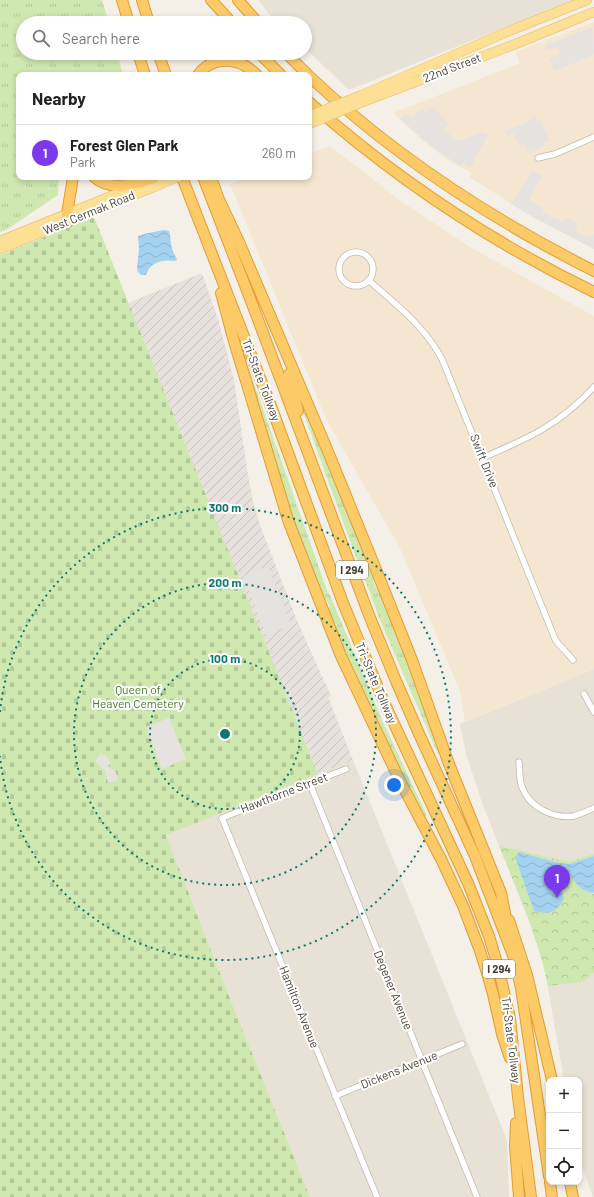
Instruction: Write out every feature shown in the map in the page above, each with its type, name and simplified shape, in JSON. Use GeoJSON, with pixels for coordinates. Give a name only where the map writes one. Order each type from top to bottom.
{"type":"FeatureCollection","features":[{"type":"Feature","properties":{"kind":"highway"},"geometry":{"type":"LineString","coordinates":[[122,0],[127,16]]}},
{"type":"Feature","properties":{"kind":"highway"},"geometry":{"type":"LineString","coordinates":[[142,0],[147,16]]}},
{"type":"Feature","properties":{"kind":"highway"},"geometry":{"type":"LineString","coordinates":[[211,0],[226,16]]}},
{"type":"Feature","properties":{"kind":"highway"},"geometry":{"type":"LineString","coordinates":[[238,0],[252,16]]}},
{"type":"Feature","properties":{"kind":"highway"},"geometry":{"type":"LineString","coordinates":[[140,60],[144,72]]}},
{"type":"Feature","properties":{"kind":"highway"},"geometry":{"type":"LineString","coordinates":[[161,60],[165,72]]}},
{"type":"Feature","properties":{"kind":"highway"},"geometry":{"type":"LineString","coordinates":[[266,60],[278,72]]}},
{"type":"Feature","properties":{"kind":"highway"},"geometry":{"type":"LineString","coordinates":[[293,60],[306,72]]}},
{"type":"Feature","properties":{"kind":"highway"},"geometry":{"type":"LineString","coordinates":[[201,72],[207,66],[217,62],[227,61],[244,65],[253,72]]}},
{"type":"Feature","properties":{"kind":"highway"},"geometry":{"type":"LineString","coordinates":[[312,78],[366,126],[431,174],[513,227],[594,271]]}},
{"type":"Feature","properties":{"kind":"highway"},"geometry":{"type":"LineString","coordinates":[[312,105],[380,161],[434,199],[515,250],[594,292]]}},
{"type":"Feature","properties":{"kind":"highway"},"geometry":{"type":"LineString","coordinates":[[67,218],[73,180]]}},
{"type":"Feature","properties":{"kind":"highway"},"geometry":{"type":"LineString","coordinates":[[99,180],[106,184],[117,186],[153,180]]}},
{"type":"Feature","properties":{"kind":"highway"},"geometry":{"type":"LineString","coordinates":[[180,180],[191,203]]}},
{"type":"Feature","properties":{"kind":"highway","name":"Tri-State Tollway"},"geometry":{"type":"LineString","coordinates":[[183,180],[206,242],[260,376],[343,603],[362,650],[403,744],[462,870],[483,920],[497,964],[510,1018],[518,1097],[531,1197]]}},
{"type":"Feature","properties":{"kind":"highway","name":"Tri-State Tollway"},"geometry":{"type":"LineString","coordinates":[[204,180],[302,436],[348,562],[396,681],[475,856],[514,958],[522,988],[546,1155]]}},
{"type":"Feature","properties":{"kind":"highway"},"geometry":{"type":"LineString","coordinates":[[210,180],[236,236],[326,447],[412,660],[448,764],[501,893],[527,975],[551,1077]]}},
{"type":"Feature","properties":{"kind":"highway"},"geometry":{"type":"LineString","coordinates":[[212,180],[220,201]]}},
{"type":"Feature","properties":{"kind":"highway"},"geometry":{"type":"LineString","coordinates":[[206,242],[233,338],[288,520],[341,656],[400,781],[438,852],[463,906],[483,960],[493,994],[502,1034],[516,1073]]}},
{"type":"Feature","properties":{"kind":"highway"},"geometry":{"type":"LineString","coordinates":[[277,332],[295,395],[302,436]]}},
{"type":"Feature","properties":{"kind":"highway"},"geometry":{"type":"LineString","coordinates":[[501,893],[514,958]]}},
{"type":"Feature","properties":{"kind":"highway"},"geometry":{"type":"LineString","coordinates":[[518,1097],[515,1146],[519,1197]]}},
{"type":"Feature","properties":{"kind":"highway"},"geometry":{"type":"LineString","coordinates":[[550,1185],[552,1197]]}},
{"type":"Feature","properties":{"kind":"highway"},"geometry":{"type":"LineString","coordinates":[[571,1185],[573,1197]]}},
{"type":"Feature","properties":{"kind":"main road","name":"22nd Street"},"geometry":{"type":"LineString","coordinates":[[312,123],[509,31],[587,0]]}},
{"type":"Feature","properties":{"kind":"main road","name":"22nd Street"},"geometry":{"type":"LineString","coordinates":[[312,115],[512,45],[594,12]]}},
{"type":"Feature","properties":{"kind":"main road","name":"West Cermak Road"},"geometry":{"type":"LineString","coordinates":[[0,249],[67,218],[157,180]]}},
{"type":"Feature","properties":{"kind":"main road","name":"West Cermak Road"},"geometry":{"type":"LineString","coordinates":[[0,241],[67,218]]}},
{"type":"Feature","properties":{"kind":"street"},"geometry":{"type":"LineString","coordinates":[[538,158],[555,154],[594,137]]}},
{"type":"Feature","properties":{"kind":"street"},"geometry":{"type":"LineString","coordinates":[[353,252],[359,252],[366,255],[373,266],[373,271],[368,280],[360,285],[345,282],[339,268],[343,258],[353,252]]}},
{"type":"Feature","properties":{"kind":"street","name":"Swift Drive"},"geometry":{"type":"LineString","coordinates":[[368,280],[413,319],[425,333],[442,359],[556,638],[561,648],[566,651],[573,660]]}},
{"type":"Feature","properties":{"kind":"street"},"geometry":{"type":"LineString","coordinates":[[482,458],[524,440],[548,427],[572,409],[594,387]]}},
{"type":"Feature","properties":{"kind":"street"},"geometry":{"type":"LineString","coordinates":[[584,694],[594,712]]}},
{"type":"Feature","properties":{"kind":"street"},"geometry":{"type":"LineString","coordinates":[[519,762],[522,786],[524,790],[532,802],[545,812],[569,816],[584,813],[594,808]]}},
{"type":"Feature","properties":{"kind":"street","name":"Hawthorne Street"},"geometry":{"type":"LineString","coordinates":[[222,818],[346,769]]}},
{"type":"Feature","properties":{"kind":"street","name":"Degener Avenue"},"geometry":{"type":"LineString","coordinates":[[310,784],[477,1197]]}},
{"type":"Feature","properties":{"kind":"street","name":"Hamilton Avenue"},"geometry":{"type":"LineString","coordinates":[[222,818],[377,1197]]}},
{"type":"Feature","properties":{"kind":"street","name":"Dickens Avenue"},"geometry":{"type":"LineString","coordinates":[[335,1096],[462,1044]]}},
{"type":"Feature","properties":{"kind":"shaded area"},"geometry":{"type":"Polygon","coordinates":[[[258,0],[573,0],[349,90],[312,55],[312,16],[271,16],[258,0]]]}},
{"type":"Feature","properties":{"kind":"shaded area"},"geometry":{"type":"Polygon","coordinates":[[[594,22],[594,249],[535,218],[469,177],[471,173],[448,160],[423,141],[393,113],[520,63],[516,52],[594,22]]]}},
{"type":"Feature","properties":{"kind":"shaded area"},"geometry":{"type":"Polygon","coordinates":[[[593,27],[594,55],[554,71],[549,59],[561,54],[558,47],[548,50],[546,45],[593,27]]]}},
{"type":"Feature","properties":{"kind":"shaded area"},"geometry":{"type":"Polygon","coordinates":[[[432,107],[449,123],[443,130],[459,141],[483,132],[488,135],[470,168],[463,163],[460,166],[437,150],[400,119],[405,114],[412,119],[421,109],[426,113],[432,107]]]}},
{"type":"Feature","properties":{"kind":"shaded area"},"geometry":{"type":"Polygon","coordinates":[[[535,116],[538,122],[541,121],[549,140],[544,142],[545,146],[529,153],[525,144],[521,146],[518,141],[516,142],[513,133],[507,136],[505,131],[532,120],[531,117],[535,116]]]}},
{"type":"Feature","properties":{"kind":"shaded area"},"geometry":{"type":"Polygon","coordinates":[[[330,146],[402,202],[470,247],[594,316],[594,669],[465,722],[460,691],[400,548],[327,421],[230,184],[240,180],[312,180],[312,153],[330,146]]]}},
{"type":"Feature","properties":{"kind":"shaded area"},"geometry":{"type":"Polygon","coordinates":[[[533,171],[542,176],[529,200],[544,209],[542,212],[563,222],[566,217],[578,223],[575,231],[590,238],[594,235],[594,249],[511,204],[533,171]]]}},
{"type":"Feature","properties":{"kind":"shaded area"},"geometry":{"type":"Polygon","coordinates":[[[202,273],[218,319],[234,380],[248,475],[253,502],[260,525],[298,623],[331,696],[328,697],[353,760],[318,774],[128,303],[202,273]]]}},
{"type":"Feature","properties":{"kind":"shaded area"},"geometry":{"type":"Polygon","coordinates":[[[268,566],[291,625],[266,635],[243,576],[268,566]]]}},
{"type":"Feature","properties":{"kind":"shaded area"},"geometry":{"type":"Polygon","coordinates":[[[594,669],[594,1197],[582,1166],[582,1077],[563,1077],[544,965],[535,936],[482,803],[466,754],[460,724],[594,669]]]}},
{"type":"Feature","properties":{"kind":"shaded area"},"geometry":{"type":"Polygon","coordinates":[[[169,718],[186,759],[162,769],[146,727],[169,718]]]}},
{"type":"Feature","properties":{"kind":"shaded area"},"geometry":{"type":"Polygon","coordinates":[[[100,753],[106,756],[111,763],[108,766],[111,769],[115,769],[118,781],[108,783],[105,771],[95,762],[100,753]]]}},
{"type":"Feature","properties":{"kind":"shaded area"},"geometry":{"type":"Polygon","coordinates":[[[353,760],[507,1140],[509,1197],[310,1197],[166,835],[353,760]]]}},
{"type":"Feature","properties":{"kind":"green space"},"geometry":{"type":"Polygon","coordinates":[[[0,0],[102,0],[107,16],[16,16],[16,60],[119,60],[122,72],[16,72],[16,180],[59,180],[58,195],[6,230],[0,232],[0,0]]]}},
{"type":"Feature","properties":{"kind":"green space","name":"Queen of Heaven Cemetery"},"geometry":{"type":"Polygon","coordinates":[[[94,217],[318,774],[166,835],[310,1197],[0,1197],[0,255],[94,217]]]}},
{"type":"Feature","properties":{"kind":"green space"},"geometry":{"type":"Polygon","coordinates":[[[247,369],[249,369],[328,593],[382,720],[426,814],[426,817],[391,753],[359,686],[326,609],[330,607],[326,599],[322,601],[306,551],[299,538],[285,499],[247,369]]]}},
{"type":"Feature","properties":{"kind":"green space"},"geometry":{"type":"Polygon","coordinates":[[[297,395],[376,579],[373,581],[376,588],[380,587],[399,643],[418,690],[439,754],[379,618],[297,395]]]}},
{"type":"Feature","properties":{"kind":"green space"},"geometry":{"type":"Polygon","coordinates":[[[499,846],[560,860],[571,861],[594,854],[594,973],[587,977],[584,982],[548,986],[533,932],[499,846]]]}},
{"type":"Feature","properties":{"kind":"water"},"geometry":{"type":"Polygon","coordinates":[[[164,230],[169,231],[172,248],[177,260],[158,262],[151,267],[146,275],[141,275],[137,268],[139,249],[138,236],[164,230]]]}},
{"type":"Feature","properties":{"kind":"water"},"geometry":{"type":"Polygon","coordinates":[[[519,852],[558,863],[570,864],[594,856],[594,893],[584,890],[577,885],[567,868],[560,868],[559,878],[564,899],[552,912],[544,913],[534,911],[515,857],[519,852]]]}},
{"type":"Feature","properties":{"kind":"place","name":"Forest Glen Park"},"geometry":{"type":"Point","coordinates":[557,898]}}]}
